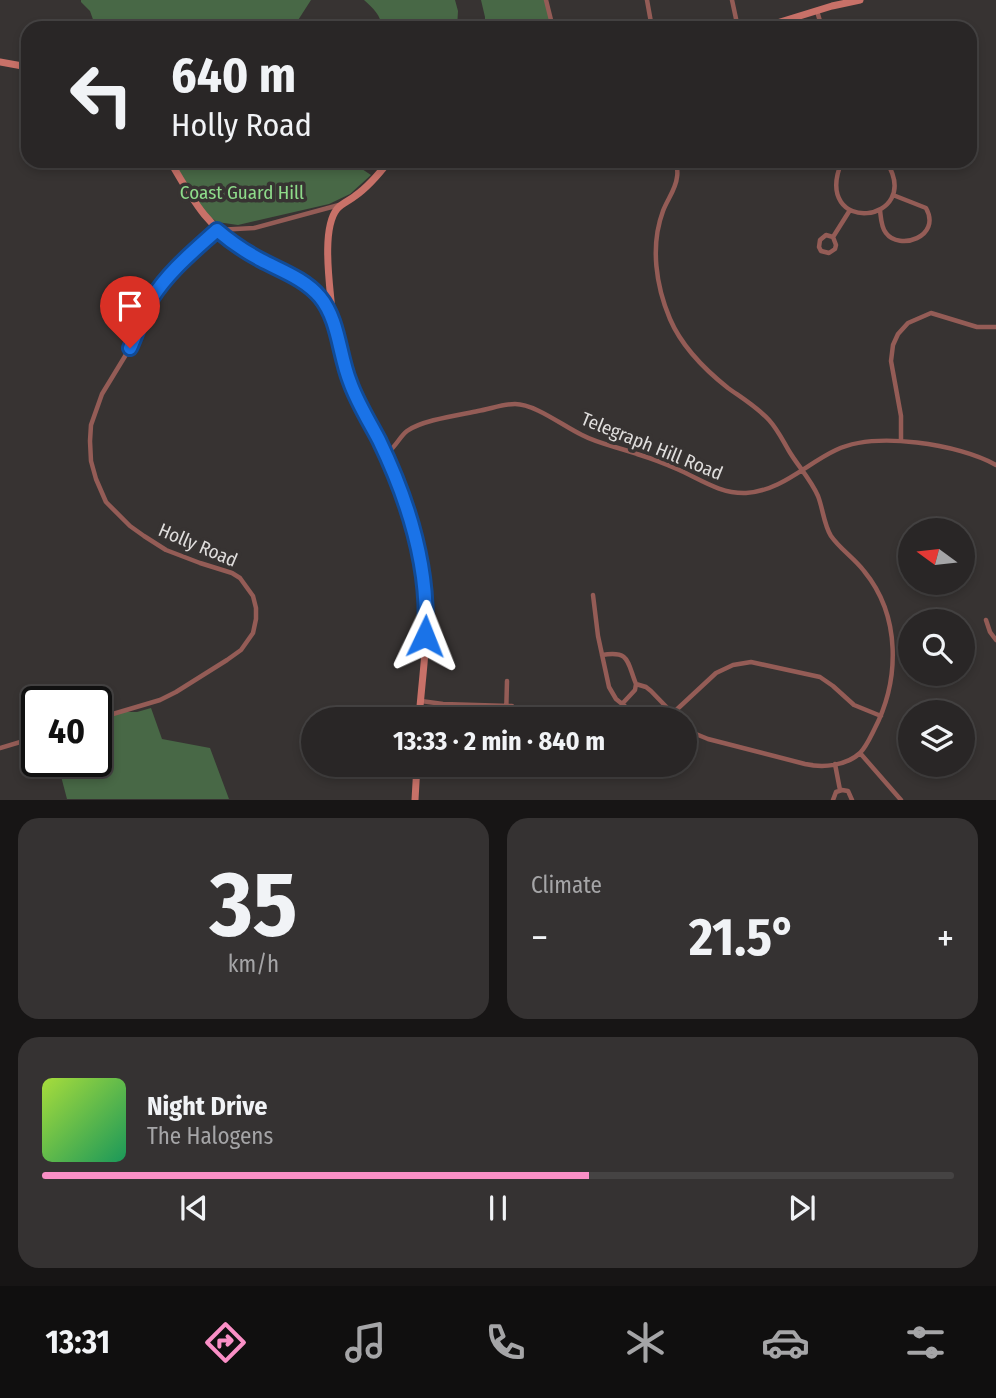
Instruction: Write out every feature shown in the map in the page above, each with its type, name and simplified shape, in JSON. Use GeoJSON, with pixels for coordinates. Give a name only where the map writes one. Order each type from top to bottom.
{"type":"FeatureCollection","features":[{"type":"Feature","properties":{"kind":"street"},"geometry":{"type":"LineString","coordinates":[[547,0],[552,21]]}},
{"type":"Feature","properties":{"kind":"street"},"geometry":{"type":"LineString","coordinates":[[647,0],[651,21]]}},
{"type":"Feature","properties":{"kind":"street"},"geometry":{"type":"LineString","coordinates":[[732,0],[736,21]]}},
{"type":"Feature","properties":{"kind":"street"},"geometry":{"type":"LineString","coordinates":[[784,21],[860,0]]}},
{"type":"Feature","properties":{"kind":"street"},"geometry":{"type":"LineString","coordinates":[[817,11],[820,21]]}},
{"type":"Feature","properties":{"kind":"street"},"geometry":{"type":"LineString","coordinates":[[0,62],[21,66]]}},
{"type":"Feature","properties":{"kind":"street"},"geometry":{"type":"LineString","coordinates":[[174,168],[195,204],[217,230],[253,256],[307,285],[321,299],[332,319],[351,385],[384,453],[409,517],[424,580],[426,620],[420,707]]}},
{"type":"Feature","properties":{"kind":"street"},"geometry":{"type":"LineString","coordinates":[[217,230],[254,228],[310,214],[346,201],[355,196],[383,168]]}},
{"type":"Feature","properties":{"kind":"street"},"geometry":{"type":"LineString","coordinates":[[676,168],[677,177],[662,212],[656,243],[656,267],[669,315],[683,342],[700,363],[769,420],[817,494],[830,534],[877,589],[893,639],[894,660],[892,680],[881,716],[869,740],[860,753],[835,764],[805,764],[697,734]]}},
{"type":"Feature","properties":{"kind":"street"},"geometry":{"type":"LineString","coordinates":[[840,168],[836,193],[841,203],[850,210],[870,213],[887,205],[893,195],[894,180],[889,168]]}},
{"type":"Feature","properties":{"kind":"street"},"geometry":{"type":"LineString","coordinates":[[880,210],[884,229],[891,238],[904,241],[927,231],[930,217],[926,208],[893,195]]}},
{"type":"Feature","properties":{"kind":"street"},"geometry":{"type":"LineString","coordinates":[[332,319],[328,235],[335,211],[346,201]]}},
{"type":"Feature","properties":{"kind":"street"},"geometry":{"type":"LineString","coordinates":[[833,237],[850,210]]}},
{"type":"Feature","properties":{"kind":"street","name":"Holly Road"},"geometry":{"type":"LineString","coordinates":[[112,714],[160,700],[176,692],[237,653],[253,633],[256,608],[253,596],[240,578],[166,550],[144,536],[112,509],[102,493],[91,461],[91,425],[96,409],[110,379],[130,348],[148,305],[174,270],[217,230]]}},
{"type":"Feature","properties":{"kind":"street"},"geometry":{"type":"LineString","coordinates":[[826,235],[833,237],[835,249],[829,253],[821,251],[820,240],[826,235]]}},
{"type":"Feature","properties":{"kind":"street"},"geometry":{"type":"LineString","coordinates":[[901,441],[901,416],[891,361],[898,334],[908,323],[931,313],[977,327],[996,327]]}},
{"type":"Feature","properties":{"kind":"street","name":"Telegraph Hill Road"},"geometry":{"type":"LineString","coordinates":[[384,453],[392,449],[407,431],[416,426],[515,404],[529,407],[591,439],[638,454],[708,485],[732,492],[767,489],[780,484],[835,450],[865,441],[901,441],[960,450],[996,465]]}},
{"type":"Feature","properties":{"kind":"street"},"geometry":{"type":"LineString","coordinates":[[593,595],[609,687],[616,699],[626,707]]}},
{"type":"Feature","properties":{"kind":"street"},"geometry":{"type":"LineString","coordinates":[[985,620],[996,640]]}},
{"type":"Feature","properties":{"kind":"street"},"geometry":{"type":"LineString","coordinates":[[602,655],[615,653],[626,659],[636,684],[635,690],[622,704]]}},
{"type":"Feature","properties":{"kind":"street"},"geometry":{"type":"LineString","coordinates":[[679,707],[716,673],[733,664],[751,662],[820,677],[854,705],[881,716]]}},
{"type":"Feature","properties":{"kind":"street"},"geometry":{"type":"LineString","coordinates":[[421,701],[509,706],[508,681]]}},
{"type":"Feature","properties":{"kind":"street"},"geometry":{"type":"LineString","coordinates":[[636,684],[646,687],[667,707]]}},
{"type":"Feature","properties":{"kind":"street"},"geometry":{"type":"LineString","coordinates":[[0,748],[21,742]]}},
{"type":"Feature","properties":{"kind":"street"},"geometry":{"type":"LineString","coordinates":[[860,753],[901,800]]}},
{"type":"Feature","properties":{"kind":"street"},"geometry":{"type":"LineString","coordinates":[[835,764],[840,790]]}},
{"type":"Feature","properties":{"kind":"street"},"geometry":{"type":"LineString","coordinates":[[415,800],[416,777]]}},
{"type":"Feature","properties":{"kind":"street"},"geometry":{"type":"LineString","coordinates":[[833,800],[834,794],[840,790],[848,791],[852,800]]}},
{"type":"Feature","properties":{"kind":"green space"},"geometry":{"type":"Polygon","coordinates":[[[311,0],[298,21],[94,21],[90,11],[81,2],[311,0]]]}},
{"type":"Feature","properties":{"kind":"green space"},"geometry":{"type":"Polygon","coordinates":[[[364,0],[455,0],[457,21],[380,21],[364,0]]]}},
{"type":"Feature","properties":{"kind":"green space"},"geometry":{"type":"Polygon","coordinates":[[[481,0],[546,0],[551,21],[485,21],[481,0]]]}},
{"type":"Feature","properties":{"kind":"green space","name":"Coast Guard Hill"},"geometry":{"type":"Polygon","coordinates":[[[177,168],[360,168],[371,175],[350,194],[329,204],[238,225],[217,222],[204,212],[177,168]]]}},
{"type":"Feature","properties":{"kind":"green space"},"geometry":{"type":"Polygon","coordinates":[[[151,708],[162,739],[210,748],[229,799],[67,799],[61,777],[112,777],[112,715],[151,708]]]}},
{"type":"Feature","properties":{"kind":"route"},"geometry":{"type":"LineString","coordinates":[[130,348],[145,311],[165,280],[217,230],[253,256],[296,278],[316,292],[332,319],[351,385],[387,458],[409,517],[426,593],[425,636]]}}]}
